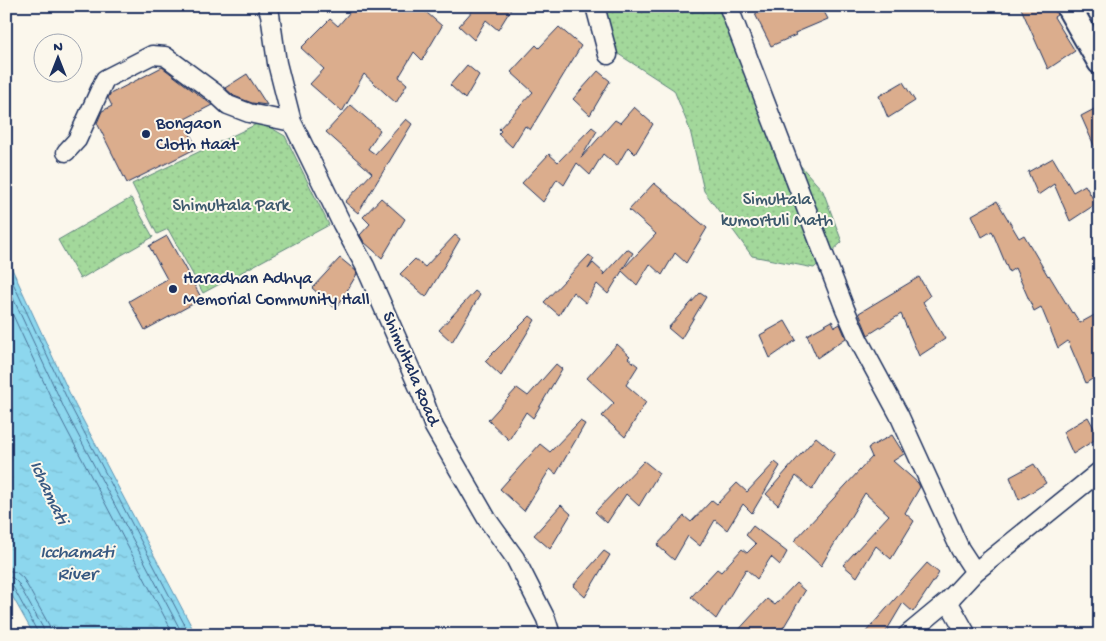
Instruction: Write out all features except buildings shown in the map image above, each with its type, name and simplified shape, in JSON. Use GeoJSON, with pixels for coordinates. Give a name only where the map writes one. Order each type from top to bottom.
{"type":"FeatureCollection","features":[{"type":"Feature","properties":{"kind":"main road"},"geometry":{"type":"LineString","coordinates":[[1068,6],[1100,62]]}},
{"type":"Feature","properties":{"kind":"street","name":"Shimultala Road"},"geometry":{"type":"LineString","coordinates":[[267,6],[270,14],[276,62],[292,122],[373,282],[434,427],[487,519],[515,558],[546,619],[551,635]]}},
{"type":"Feature","properties":{"kind":"street"},"geometry":{"type":"LineString","coordinates":[[595,6],[608,55]]}},
{"type":"Feature","properties":{"kind":"street"},"geometry":{"type":"LineString","coordinates":[[729,8],[845,309],[859,341],[899,415],[960,549],[975,572]]}},
{"type":"Feature","properties":{"kind":"street"},"geometry":{"type":"LineString","coordinates":[[66,152],[78,140],[104,79],[152,55],[165,56],[228,105],[250,113],[292,122]]}},
{"type":"Feature","properties":{"kind":"street"},"geometry":{"type":"LineString","coordinates":[[907,635],[948,601],[975,572],[1100,470]]}},
{"type":"Feature","properties":{"kind":"street"},"geometry":{"type":"LineString","coordinates":[[948,601],[967,635]]}},
{"type":"Feature","properties":{"kind":"green space","name":"Simultala kumortuli Math"},"geometry":{"type":"Polygon","coordinates":[[[595,6],[718,6],[782,145],[823,191],[842,242],[814,268],[752,256],[704,191],[690,130],[674,90],[612,50],[595,6]]]}},
{"type":"Feature","properties":{"kind":"green space","name":"Shimultala Park"},"geometry":{"type":"Polygon","coordinates":[[[261,122],[285,136],[329,225],[203,293],[168,229],[157,234],[132,184],[261,122]]]}},
{"type":"Feature","properties":{"kind":"green space"},"geometry":{"type":"Polygon","coordinates":[[[131,198],[153,237],[80,279],[58,240],[131,198]]]}},
{"type":"Feature","properties":{"kind":"water","name":"Icchamati River"},"geometry":{"type":"Polygon","coordinates":[[[6,256],[75,405],[196,635],[34,635],[6,585],[6,256]]]}},
{"type":"Feature","properties":{"kind":"place","name":"Bongaon Cloth Haat"},"geometry":{"type":"Point","coordinates":[146,134]}},
{"type":"Feature","properties":{"kind":"place","name":"Haradhan Adhya Memorial Community Hall"},"geometry":{"type":"Point","coordinates":[173,289]}},
{"type":"Feature","properties":{"kind":"water label","name":"Ichamati"},"geometry":{"type":"Point","coordinates":[48,493]}}]}
